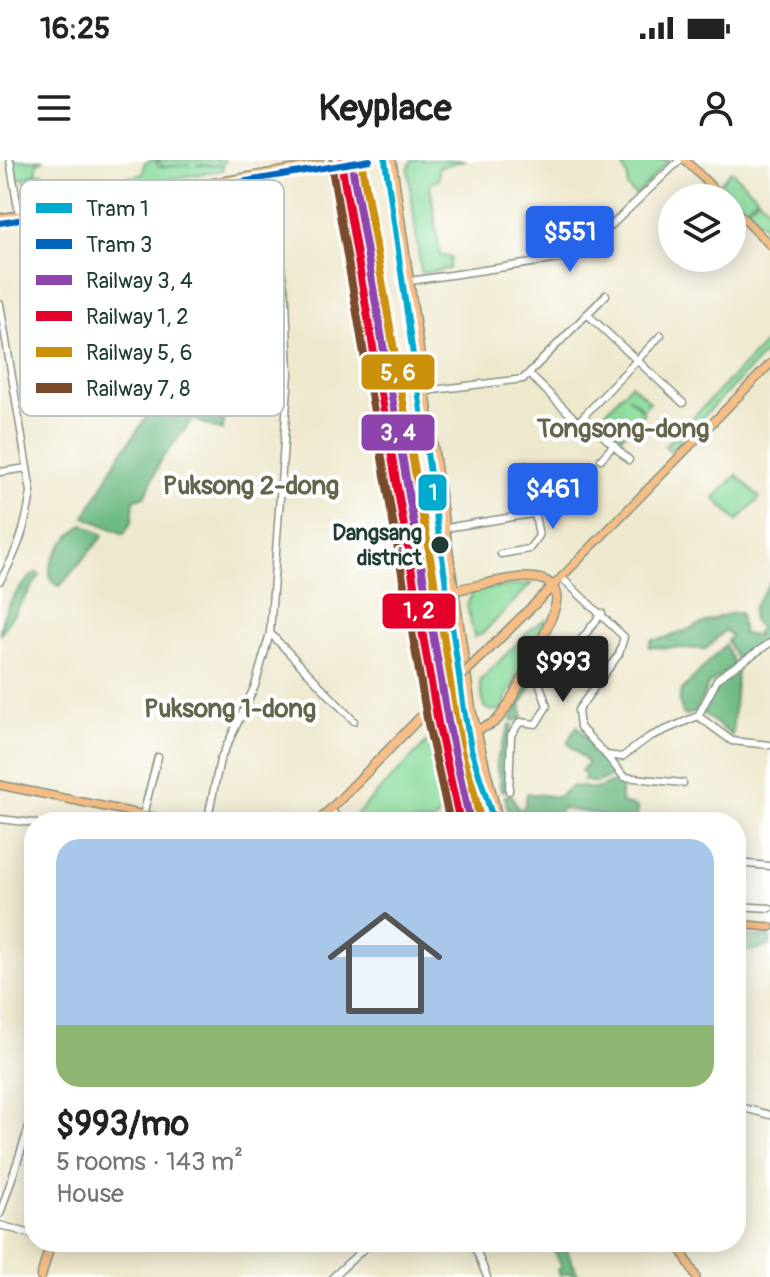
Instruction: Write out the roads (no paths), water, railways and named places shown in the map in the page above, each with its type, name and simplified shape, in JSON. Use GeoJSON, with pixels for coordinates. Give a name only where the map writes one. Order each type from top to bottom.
{"type":"FeatureCollection","features":[{"type":"Feature","properties":{"kind":"highway"},"geometry":{"type":"LineString","coordinates":[[454,590],[526,578],[541,579],[553,586],[556,603],[506,707],[493,723],[476,730]]}},
{"type":"Feature","properties":{"kind":"highway"},"geometry":{"type":"LineString","coordinates":[[331,810],[553,586]]}},
{"type":"Feature","properties":{"kind":"highway"},"geometry":{"type":"LineString","coordinates":[[41,1277],[50,1252]]}},
{"type":"Feature","properties":{"kind":"main road"},"geometry":{"type":"LineString","coordinates":[[225,180],[347,160]]}},
{"type":"Feature","properties":{"kind":"main road"},"geometry":{"type":"LineString","coordinates":[[392,160],[476,730],[496,812]]}},
{"type":"Feature","properties":{"kind":"main road"},"geometry":{"type":"LineString","coordinates":[[682,160],[708,184]]}},
{"type":"Feature","properties":{"kind":"main road"},"geometry":{"type":"LineString","coordinates":[[0,218],[19,215]]}},
{"type":"Feature","properties":{"kind":"main road"},"geometry":{"type":"LineString","coordinates":[[746,221],[770,245]]}},
{"type":"Feature","properties":{"kind":"main road"},"geometry":{"type":"LineString","coordinates":[[553,586],[770,364]]}},
{"type":"Feature","properties":{"kind":"main road"},"geometry":{"type":"LineString","coordinates":[[0,785],[129,812]]}},
{"type":"Feature","properties":{"kind":"main road"},"geometry":{"type":"LineString","coordinates":[[746,925],[770,927]]}},
{"type":"Feature","properties":{"kind":"main road"},"geometry":{"type":"LineString","coordinates":[[682,1252],[696,1277]]}},
{"type":"Feature","properties":{"kind":"street"},"geometry":{"type":"LineString","coordinates":[[10,160],[19,215]]}},
{"type":"Feature","properties":{"kind":"street"},"geometry":{"type":"LineString","coordinates":[[410,281],[579,256],[682,160]]}},
{"type":"Feature","properties":{"kind":"street"},"geometry":{"type":"LineString","coordinates":[[266,173],[267,180]]}},
{"type":"Feature","properties":{"kind":"street"},"geometry":{"type":"LineString","coordinates":[[209,812],[220,760],[255,686],[270,633],[289,374],[284,286]]}},
{"type":"Feature","properties":{"kind":"street"},"geometry":{"type":"LineString","coordinates":[[425,391],[514,381],[530,375],[606,295]]}},
{"type":"Feature","properties":{"kind":"street"},"geometry":{"type":"LineString","coordinates":[[0,304],[31,492],[27,522],[18,551],[0,580]]}},
{"type":"Feature","properties":{"kind":"street"},"geometry":{"type":"LineString","coordinates":[[587,314],[683,403]]}},
{"type":"Feature","properties":{"kind":"street"},"geometry":{"type":"LineString","coordinates":[[530,375],[578,422],[661,335]]}},
{"type":"Feature","properties":{"kind":"street"},"geometry":{"type":"LineString","coordinates":[[0,355],[9,354]]}},
{"type":"Feature","properties":{"kind":"street"},"geometry":{"type":"LineString","coordinates":[[583,417],[629,460]]}},
{"type":"Feature","properties":{"kind":"street"},"geometry":{"type":"LineString","coordinates":[[601,459],[614,445]]}},
{"type":"Feature","properties":{"kind":"street"},"geometry":{"type":"LineString","coordinates":[[501,554],[529,549],[539,536],[532,514],[526,465]]}},
{"type":"Feature","properties":{"kind":"street"},"geometry":{"type":"LineString","coordinates":[[0,472],[27,468]]}},
{"type":"Feature","properties":{"kind":"street"},"geometry":{"type":"LineString","coordinates":[[445,528],[532,514]]}},
{"type":"Feature","properties":{"kind":"street"},"geometry":{"type":"LineString","coordinates":[[561,577],[622,631],[623,645],[582,701],[578,718],[580,727],[617,771],[627,778],[683,783]]}},
{"type":"Feature","properties":{"kind":"street"},"geometry":{"type":"LineString","coordinates":[[509,791],[511,735],[520,722],[536,724],[548,701],[538,679],[559,668],[602,613]]}},
{"type":"Feature","properties":{"kind":"street"},"geometry":{"type":"LineString","coordinates":[[270,633],[354,721]]}},
{"type":"Feature","properties":{"kind":"street"},"geometry":{"type":"LineString","coordinates":[[617,771],[622,757],[649,737],[698,716],[718,678],[770,643]]}},
{"type":"Feature","properties":{"kind":"street"},"geometry":{"type":"LineString","coordinates":[[559,668],[569,681]]}},
{"type":"Feature","properties":{"kind":"street"},"geometry":{"type":"LineString","coordinates":[[698,716],[732,741],[770,745]]}},
{"type":"Feature","properties":{"kind":"street"},"geometry":{"type":"LineString","coordinates":[[606,755],[622,757]]}},
{"type":"Feature","properties":{"kind":"street"},"geometry":{"type":"LineString","coordinates":[[144,812],[158,757]]}},
{"type":"Feature","properties":{"kind":"street"},"geometry":{"type":"LineString","coordinates":[[0,819],[24,822]]}},
{"type":"Feature","properties":{"kind":"street"},"geometry":{"type":"LineString","coordinates":[[746,864],[770,866]]}},
{"type":"Feature","properties":{"kind":"street"},"geometry":{"type":"LineString","coordinates":[[746,907],[770,908]]}},
{"type":"Feature","properties":{"kind":"street"},"geometry":{"type":"LineString","coordinates":[[746,1109],[770,1115]]}},
{"type":"Feature","properties":{"kind":"street"},"geometry":{"type":"LineString","coordinates":[[0,1214],[24,1142]]}},
{"type":"Feature","properties":{"kind":"street"},"geometry":{"type":"LineString","coordinates":[[0,1225],[24,1232]]}},
{"type":"Feature","properties":{"kind":"street"},"geometry":{"type":"LineString","coordinates":[[336,1276],[361,1252]]}},
{"type":"Feature","properties":{"kind":"street"},"geometry":{"type":"LineString","coordinates":[[477,1252],[487,1277]]}},
{"type":"Feature","properties":{"kind":"tram line","name":"3"},"geometry":{"type":"LineString","coordinates":[[253,180],[370,160]]}},
{"type":"Feature","properties":{"kind":"tram line","name":"1"},"geometry":{"type":"LineString","coordinates":[[385,160],[464,710],[471,749],[491,812]]}},
{"type":"Feature","properties":{"kind":"tram line","name":"3"},"geometry":{"type":"LineString","coordinates":[[0,223],[20,220]]}},
{"type":"Feature","properties":{"kind":"place","name":"Dangsang district"},"geometry":{"type":"Point","coordinates":[440,545]}},
{"type":"Feature","properties":{"kind":"district","name":"Tongsong-dong"},"geometry":{"type":"Point","coordinates":[623,428]}},
{"type":"Feature","properties":{"kind":"district","name":"Puksong 2-dong"},"geometry":{"type":"Point","coordinates":[251,485]}},
{"type":"Feature","properties":{"kind":"district","name":"Puksong 1-dong"},"geometry":{"type":"Point","coordinates":[230,708]}}]}
